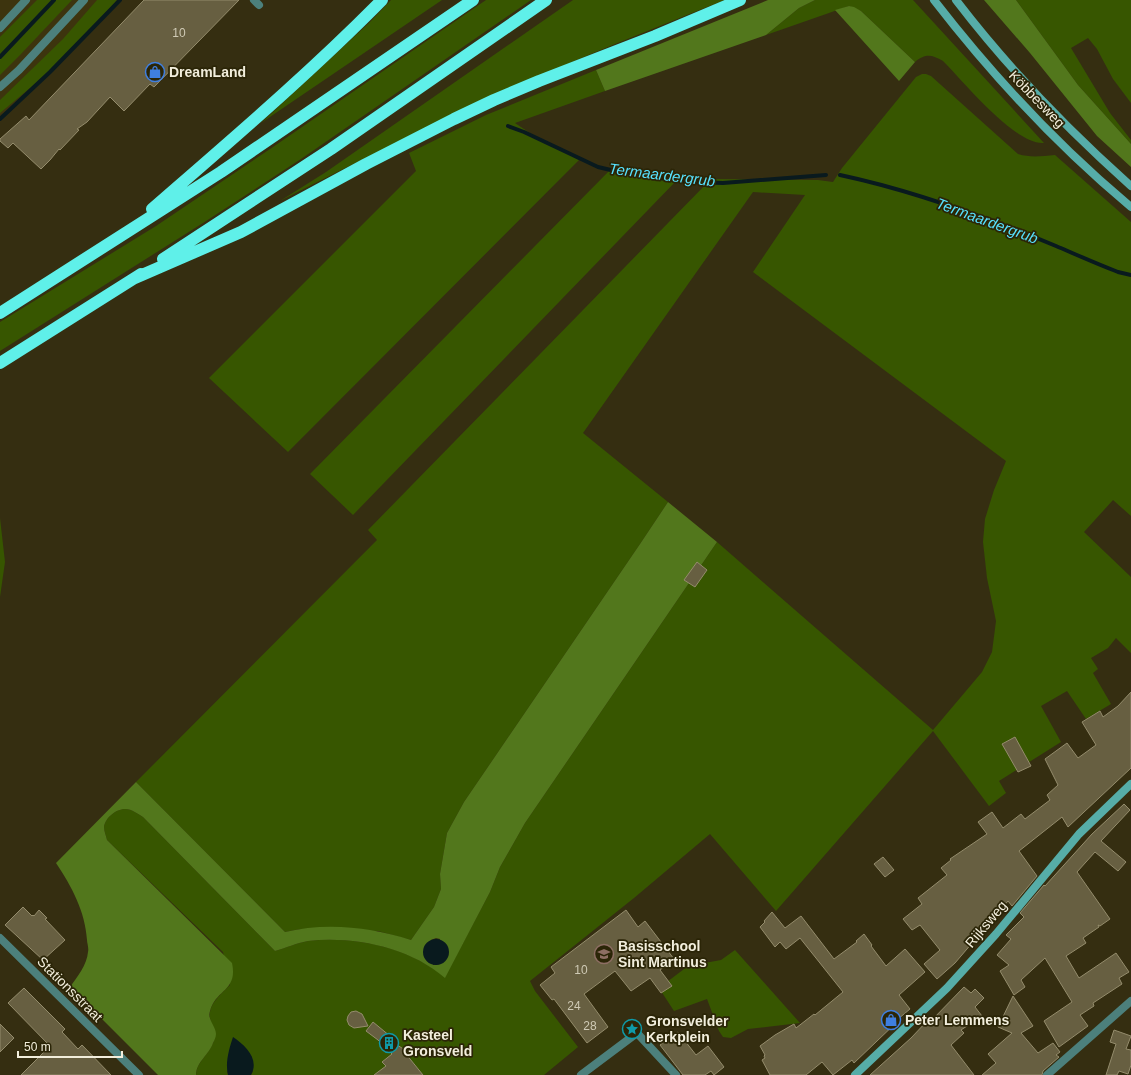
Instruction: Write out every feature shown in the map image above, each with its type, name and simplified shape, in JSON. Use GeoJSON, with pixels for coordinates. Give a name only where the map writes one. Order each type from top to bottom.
{"type":"FeatureCollection","features":[{"type":"Feature","properties":{"kind":"highway"},"geometry":{"type":"LineString","coordinates":[[118,239],[259,116],[345,38],[382,0]]}},
{"type":"Feature","properties":{"kind":"highway"},"geometry":{"type":"LineString","coordinates":[[0,313],[227,168],[473,0]]}},
{"type":"Feature","properties":{"kind":"highway"},"geometry":{"type":"LineString","coordinates":[[0,363],[135,278],[332,149],[546,0]]}},
{"type":"Feature","properties":{"kind":"highway"},"geometry":{"type":"LineString","coordinates":[[135,278],[241,232],[372,161],[494,100],[740,0]]}},
{"type":"Feature","properties":{"kind":"main road","name":"Köbbesweg"},"geometry":{"type":"LineString","coordinates":[[934,0],[994,73],[1062,144],[1131,207]]}},
{"type":"Feature","properties":{"kind":"main road","name":"Köbbesweg"},"geometry":{"type":"LineString","coordinates":[[956,0],[1004,58],[1073,133],[1131,186]]}},
{"type":"Feature","properties":{"kind":"main road"},"geometry":{"type":"LineString","coordinates":[[1062,144],[1073,133]]}},
{"type":"Feature","properties":{"kind":"main road","name":"Rijksweg"},"geometry":{"type":"LineString","coordinates":[[855,1075],[947,988],[996,934],[1075,838],[1131,784]]}},
{"type":"Feature","properties":{"kind":"street"},"geometry":{"type":"LineString","coordinates":[[0,28],[26,0]]}},
{"type":"Feature","properties":{"kind":"street"},"geometry":{"type":"LineString","coordinates":[[0,87],[19,70],[84,0]]}},
{"type":"Feature","properties":{"kind":"street","name":"Stationsstraat"},"geometry":{"type":"LineString","coordinates":[[0,938],[139,1075]]}},
{"type":"Feature","properties":{"kind":"street"},"geometry":{"type":"LineString","coordinates":[[1047,1075],[1131,1001]]}},
{"type":"Feature","properties":{"kind":"street"},"geometry":{"type":"LineString","coordinates":[[581,1075],[637,1033],[675,1074]]}},
{"type":"Feature","properties":{"kind":"shaded area"},"geometry":{"type":"Polygon","coordinates":[[[0,0],[114,0],[63,56],[9,109],[0,115],[0,0]]]}},
{"type":"Feature","properties":{"kind":"shaded area"},"geometry":{"type":"Polygon","coordinates":[[[436,939],[445,943],[449,952],[445,961],[436,965],[427,961],[423,952],[427,943],[436,939]]]}},
{"type":"Feature","properties":{"kind":"shaded area"},"geometry":{"type":"Polygon","coordinates":[[[233,1037],[250,1053],[254,1063],[251,1075],[228,1075],[227,1061],[233,1037]]]}},
{"type":"Feature","properties":{"kind":"green space"},"geometry":{"type":"Polygon","coordinates":[[[37,0],[72,0],[0,75],[0,37],[37,0]]]}},
{"type":"Feature","properties":{"kind":"green space"},"geometry":{"type":"Polygon","coordinates":[[[97,0],[117,0],[70,53],[0,113],[0,100],[63,39],[97,0]]]}},
{"type":"Feature","properties":{"kind":"green space"},"geometry":{"type":"Polygon","coordinates":[[[391,0],[442,0],[261,123],[370,22],[391,0]]]}},
{"type":"Feature","properties":{"kind":"green space"},"geometry":{"type":"Polygon","coordinates":[[[486,0],[531,0],[301,159],[203,223],[0,351],[0,322],[156,226],[486,0]]]}},
{"type":"Feature","properties":{"kind":"green space"},"geometry":{"type":"Polygon","coordinates":[[[573,0],[725,0],[615,44],[478,104],[364,158],[280,201],[326,172],[573,0]]]}},
{"type":"Feature","properties":{"kind":"green space"},"geometry":{"type":"Polygon","coordinates":[[[768,0],[815,0],[799,8],[766,35],[605,91],[596,70],[768,0]]]}},
{"type":"Feature","properties":{"kind":"green space"},"geometry":{"type":"Polygon","coordinates":[[[815,0],[913,0],[1044,143],[1032,141],[1005,124],[976,97],[943,61],[936,57],[926,56],[915,62],[861,11],[849,6],[766,35],[799,8],[815,0]]]}},
{"type":"Feature","properties":{"kind":"green space"},"geometry":{"type":"Polygon","coordinates":[[[984,0],[1016,0],[1078,85],[1131,144],[1131,167],[1097,136],[1030,53],[984,0]]]}},
{"type":"Feature","properties":{"kind":"green space"},"geometry":{"type":"Polygon","coordinates":[[[1016,0],[1131,0],[1131,103],[1113,79],[1097,49],[1088,38],[1071,48],[1110,113],[1131,140],[1131,144],[1078,85],[1016,0]]]}},
{"type":"Feature","properties":{"kind":"green space"},"geometry":{"type":"Polygon","coordinates":[[[849,6],[861,11],[915,62],[899,81],[835,10],[849,6]]]}},
{"type":"Feature","properties":{"kind":"green space"},"geometry":{"type":"Polygon","coordinates":[[[596,70],[605,91],[515,123],[579,160],[288,452],[209,378],[416,171],[409,153],[486,115],[596,70]]]}},
{"type":"Feature","properties":{"kind":"green space"},"geometry":{"type":"Polygon","coordinates":[[[922,74],[931,76],[1018,154],[1032,156],[1055,155],[1131,222],[1131,516],[1113,500],[1084,532],[1131,577],[1131,653],[1116,638],[1108,648],[1091,658],[1098,669],[1093,673],[1111,704],[1086,719],[1067,691],[1041,706],[1061,742],[999,781],[1006,793],[989,806],[933,731],[776,911],[710,834],[634,898],[530,981],[535,991],[578,1047],[544,1075],[251,1075],[253,1071],[227,1071],[228,1075],[196,1075],[196,1071],[210,1049],[215,1036],[210,1017],[211,1008],[218,997],[230,985],[223,952],[107,840],[104,829],[106,820],[115,812],[125,809],[135,812],[143,817],[275,951],[308,941],[344,940],[362,942],[398,951],[415,958],[445,977],[490,892],[500,867],[525,823],[717,542],[933,730],[982,672],[992,652],[996,621],[987,578],[983,542],[985,519],[994,490],[1006,461],[753,272],[805,195],[753,192],[583,433],[668,502],[464,802],[447,833],[440,874],[441,889],[434,907],[411,940],[378,931],[300,929],[285,932],[136,782],[377,540],[368,530],[711,179],[818,180],[833,182],[842,168],[916,77],[922,74]]]}},
{"type":"Feature","properties":{"kind":"green space"},"geometry":{"type":"Polygon","coordinates":[[[610,170],[644,178],[677,180],[353,515],[310,474],[610,170]]]}},
{"type":"Feature","properties":{"kind":"green space"},"geometry":{"type":"Polygon","coordinates":[[[668,502],[717,542],[525,823],[500,867],[490,892],[445,978],[431,967],[415,958],[398,951],[362,942],[344,940],[308,941],[275,951],[143,817],[128,809],[122,809],[115,812],[106,820],[104,827],[107,840],[232,963],[232,979],[226,989],[213,1004],[209,1014],[216,1031],[215,1038],[211,1047],[200,1062],[196,1075],[158,1075],[70,987],[79,975],[87,957],[88,947],[86,929],[77,900],[56,863],[136,782],[285,932],[316,927],[348,927],[380,932],[411,940],[434,907],[441,889],[440,874],[447,833],[464,802],[668,502]],[[436,938],[431,940],[433,965],[441,964],[440,939],[436,938]]]}},
{"type":"Feature","properties":{"kind":"green space"},"geometry":{"type":"Polygon","coordinates":[[[0,518],[5,562],[0,597],[0,518]]]}},
{"type":"Feature","properties":{"kind":"green space"},"geometry":{"type":"Polygon","coordinates":[[[735,950],[800,1023],[748,1029],[731,1038],[723,1037],[719,1031],[707,999],[674,1011],[659,988],[688,966],[721,960],[735,950]]]}},
{"type":"Feature","properties":{"kind":"building"},"geometry":{"type":"Polygon","coordinates":[[[144,0],[239,0],[154,87],[150,84],[124,111],[110,97],[87,122],[77,129],[79,130],[41,169],[13,143],[8,148],[0,141],[0,139],[26,116],[29,120],[144,0]]]}},
{"type":"Feature","properties":{"kind":"building"},"geometry":{"type":"Polygon","coordinates":[[[697,562],[707,570],[695,587],[684,580],[697,562]]]}},
{"type":"Feature","properties":{"kind":"building"},"geometry":{"type":"Polygon","coordinates":[[[1131,692],[1131,768],[1068,827],[1062,817],[1019,851],[1037,876],[1012,906],[1008,901],[955,963],[937,979],[924,964],[940,950],[920,925],[912,930],[903,919],[922,904],[918,898],[947,875],[941,868],[951,860],[950,859],[987,834],[978,822],[992,812],[1003,828],[1021,814],[1025,819],[1050,800],[1047,795],[1058,785],[1045,759],[1067,743],[1078,758],[1096,745],[1082,722],[1100,711],[1103,717],[1118,706],[1131,692]]]}},
{"type":"Feature","properties":{"kind":"building"},"geometry":{"type":"Polygon","coordinates":[[[1015,737],[1031,766],[1018,772],[1002,744],[1015,737]]]}},
{"type":"Feature","properties":{"kind":"building"},"geometry":{"type":"Polygon","coordinates":[[[1124,804],[1130,810],[1101,841],[1126,862],[1118,871],[1095,852],[1077,872],[1110,919],[1100,926],[1098,925],[1099,927],[1083,938],[1086,943],[1066,956],[1079,978],[1116,953],[1129,972],[1119,978],[1122,984],[1093,1003],[1094,1006],[1080,1015],[1088,1026],[1059,1047],[1044,1021],[1072,1002],[1045,958],[1021,980],[1025,987],[1014,995],[1000,971],[1009,965],[997,955],[1011,939],[1006,935],[1024,917],[1020,913],[1092,834],[1124,804]]]}},
{"type":"Feature","properties":{"kind":"building"},"geometry":{"type":"Polygon","coordinates":[[[883,857],[894,870],[885,877],[874,864],[883,857]]]}},
{"type":"Feature","properties":{"kind":"building"},"geometry":{"type":"Polygon","coordinates":[[[23,907],[32,916],[34,916],[39,910],[47,918],[45,919],[65,940],[43,960],[5,925],[23,907]]]}},
{"type":"Feature","properties":{"kind":"building"},"geometry":{"type":"Polygon","coordinates":[[[626,910],[638,927],[645,921],[674,959],[660,970],[672,986],[661,993],[650,978],[631,991],[615,971],[584,994],[608,1027],[587,1043],[554,999],[552,1000],[540,985],[555,973],[551,967],[626,910]]]}},
{"type":"Feature","properties":{"kind":"building"},"geometry":{"type":"Polygon","coordinates":[[[772,912],[785,928],[801,916],[834,959],[857,942],[856,941],[864,934],[886,966],[905,949],[925,972],[899,995],[910,1009],[854,1063],[852,1060],[833,1075],[822,1062],[806,1075],[770,1075],[762,1060],[765,1058],[765,1055],[760,1046],[794,1024],[796,1028],[814,1014],[815,1015],[843,992],[800,938],[786,949],[780,942],[775,947],[760,927],[772,912]]]}},
{"type":"Feature","properties":{"kind":"building"},"geometry":{"type":"Polygon","coordinates":[[[964,987],[971,993],[975,989],[984,998],[975,1007],[982,1016],[961,1030],[964,1033],[951,1045],[974,1075],[870,1075],[911,1038],[929,1019],[931,1021],[964,987]]]}},
{"type":"Feature","properties":{"kind":"building"},"geometry":{"type":"Polygon","coordinates":[[[24,988],[65,1029],[62,1032],[78,1049],[82,1045],[111,1075],[21,1075],[50,1046],[8,1003],[24,988]]]}},
{"type":"Feature","properties":{"kind":"building"},"geometry":{"type":"Polygon","coordinates":[[[1013,996],[1033,1026],[1021,1033],[1038,1053],[1053,1043],[1060,1052],[1056,1055],[1059,1057],[1043,1071],[1042,1075],[982,1075],[996,1063],[988,1054],[1012,1033],[998,1027],[1013,996]]]}},
{"type":"Feature","properties":{"kind":"building"},"geometry":{"type":"Polygon","coordinates":[[[356,1011],[362,1014],[368,1026],[354,1028],[349,1025],[347,1020],[348,1016],[351,1012],[356,1011]]]}},
{"type":"Feature","properties":{"kind":"building","name":"Kasteel Gronsveld"},"geometry":{"type":"Polygon","coordinates":[[[373,1022],[396,1041],[394,1043],[405,1050],[406,1054],[423,1075],[374,1075],[386,1066],[382,1062],[392,1054],[378,1040],[366,1031],[373,1022]]]}},
{"type":"Feature","properties":{"kind":"building"},"geometry":{"type":"Polygon","coordinates":[[[0,1024],[14,1038],[0,1052],[0,1024]]]}},
{"type":"Feature","properties":{"kind":"building"},"geometry":{"type":"Polygon","coordinates":[[[1114,1030],[1131,1036],[1126,1049],[1131,1050],[1131,1065],[1128,1074],[1119,1071],[1117,1075],[1106,1075],[1116,1044],[1110,1042],[1114,1030]]]}},
{"type":"Feature","properties":{"kind":"building"},"geometry":{"type":"Polygon","coordinates":[[[678,1032],[696,1055],[708,1046],[724,1067],[714,1075],[711,1071],[705,1075],[683,1075],[660,1045],[678,1032]]]}},
{"type":"Feature","properties":{"kind":"waterway"},"geometry":{"type":"LineString","coordinates":[[0,57],[54,0]]}},
{"type":"Feature","properties":{"kind":"waterway"},"geometry":{"type":"LineString","coordinates":[[0,119],[50,72],[120,0]]}},
{"type":"Feature","properties":{"kind":"waterway","name":"Termaardergrub"},"geometry":{"type":"LineString","coordinates":[[508,126],[598,167],[651,177],[693,182],[723,183],[826,175]]}},
{"type":"Feature","properties":{"kind":"waterway","name":"Termaardergrub"},"geometry":{"type":"LineString","coordinates":[[840,175],[896,189],[977,215],[1030,235],[1118,272],[1131,275]]}},
{"type":"Feature","properties":{"kind":"place","name":"DreamLand"},"geometry":{"type":"Point","coordinates":[155,72]}},
{"type":"Feature","properties":{"kind":"place","name":"Basisschool Sint Martinus"},"geometry":{"type":"Point","coordinates":[604,954]}},
{"type":"Feature","properties":{"kind":"place","name":"Peter Lemmens"},"geometry":{"type":"Point","coordinates":[891,1020]}},
{"type":"Feature","properties":{"kind":"place","name":"Gronsvelder Kerkplein"},"geometry":{"type":"Point","coordinates":[632,1029]}},
{"type":"Feature","properties":{"kind":"place","name":"Kasteel Gronsveld"},"geometry":{"type":"Point","coordinates":[389,1043]}}]}
